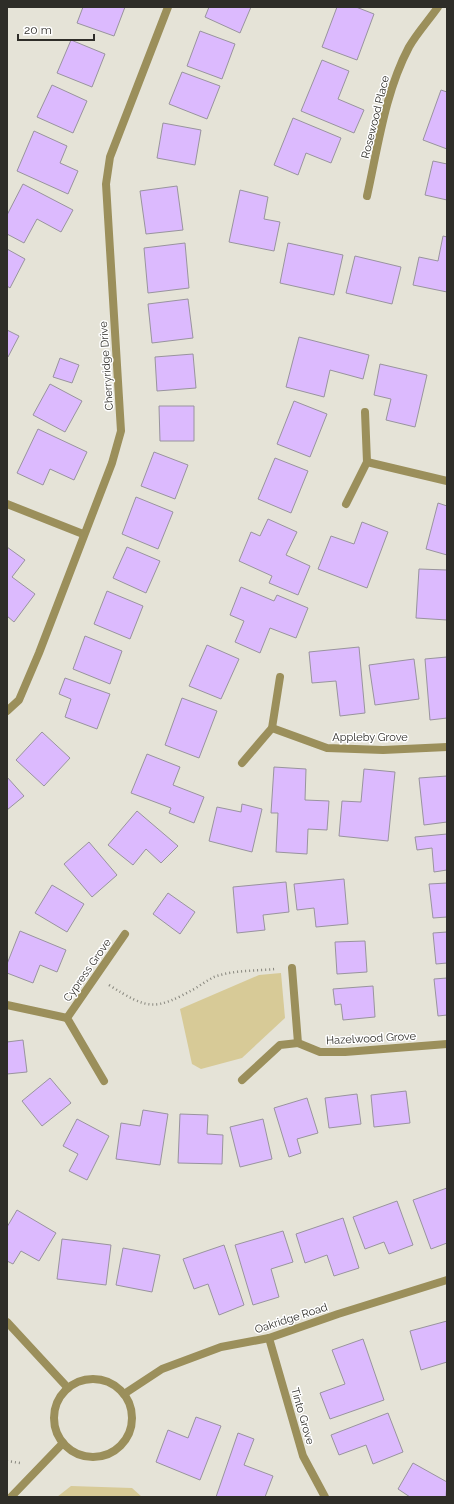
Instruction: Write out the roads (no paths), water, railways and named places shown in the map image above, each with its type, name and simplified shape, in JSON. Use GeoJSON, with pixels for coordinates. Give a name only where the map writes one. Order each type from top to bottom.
{"type":"FeatureCollection","features":[{"type":"Feature","properties":{"kind":"street","name":"Cherryridge Drive"},"geometry":{"type":"LineString","coordinates":[[7,710],[19,700],[39,653],[83,534],[112,463],[121,430],[106,184],[110,157],[168,7]]}},
{"type":"Feature","properties":{"kind":"street","name":"Rosewood Place"},"geometry":{"type":"LineString","coordinates":[[367,196],[389,100],[399,70],[410,46],[438,7]]}},
{"type":"Feature","properties":{"kind":"street"},"geometry":{"type":"LineString","coordinates":[[346,504],[367,462],[365,412]]}},
{"type":"Feature","properties":{"kind":"street"},"geometry":{"type":"LineString","coordinates":[[367,462],[447,481]]}},
{"type":"Feature","properties":{"kind":"street"},"geometry":{"type":"LineString","coordinates":[[7,504],[83,534]]}},
{"type":"Feature","properties":{"kind":"street"},"geometry":{"type":"LineString","coordinates":[[242,763],[272,728],[280,677]]}},
{"type":"Feature","properties":{"kind":"street","name":"Appleby Grove"},"geometry":{"type":"LineString","coordinates":[[272,728],[327,748],[383,750],[447,746]]}},
{"type":"Feature","properties":{"kind":"street","name":"Cypress Grove"},"geometry":{"type":"LineString","coordinates":[[67,1018],[125,934]]}},
{"type":"Feature","properties":{"kind":"street"},"geometry":{"type":"LineString","coordinates":[[292,968],[298,1044]]}},
{"type":"Feature","properties":{"kind":"street","name":"Cypress Grove"},"geometry":{"type":"LineString","coordinates":[[7,1005],[67,1018],[104,1081]]}},
{"type":"Feature","properties":{"kind":"street","name":"Hazelwood Grove"},"geometry":{"type":"LineString","coordinates":[[242,1080],[280,1045],[298,1044],[320,1052],[345,1052],[447,1044]]}},
{"type":"Feature","properties":{"kind":"street","name":"Oakridge Road"},"geometry":{"type":"LineString","coordinates":[[124,1394],[162,1369],[221,1347],[269,1338],[338,1314],[447,1280]]}},
{"type":"Feature","properties":{"kind":"street"},"geometry":{"type":"LineString","coordinates":[[7,1322],[68,1388]]}},
{"type":"Feature","properties":{"kind":"street","name":"Tinto Grove"},"geometry":{"type":"LineString","coordinates":[[269,1338],[303,1456],[325,1497]]}},
{"type":"Feature","properties":{"kind":"street"},"geometry":{"type":"LineString","coordinates":[[98,1379],[117,1387],[124,1394],[130,1404],[132,1416],[131,1427],[127,1438],[120,1447],[111,1453],[91,1457],[80,1455],[63,1443],[58,1434],[54,1415],[57,1405],[68,1388],[87,1380],[98,1379]]}},
{"type":"Feature","properties":{"kind":"street"},"geometry":{"type":"LineString","coordinates":[[11,1497],[63,1443]]}}]}
